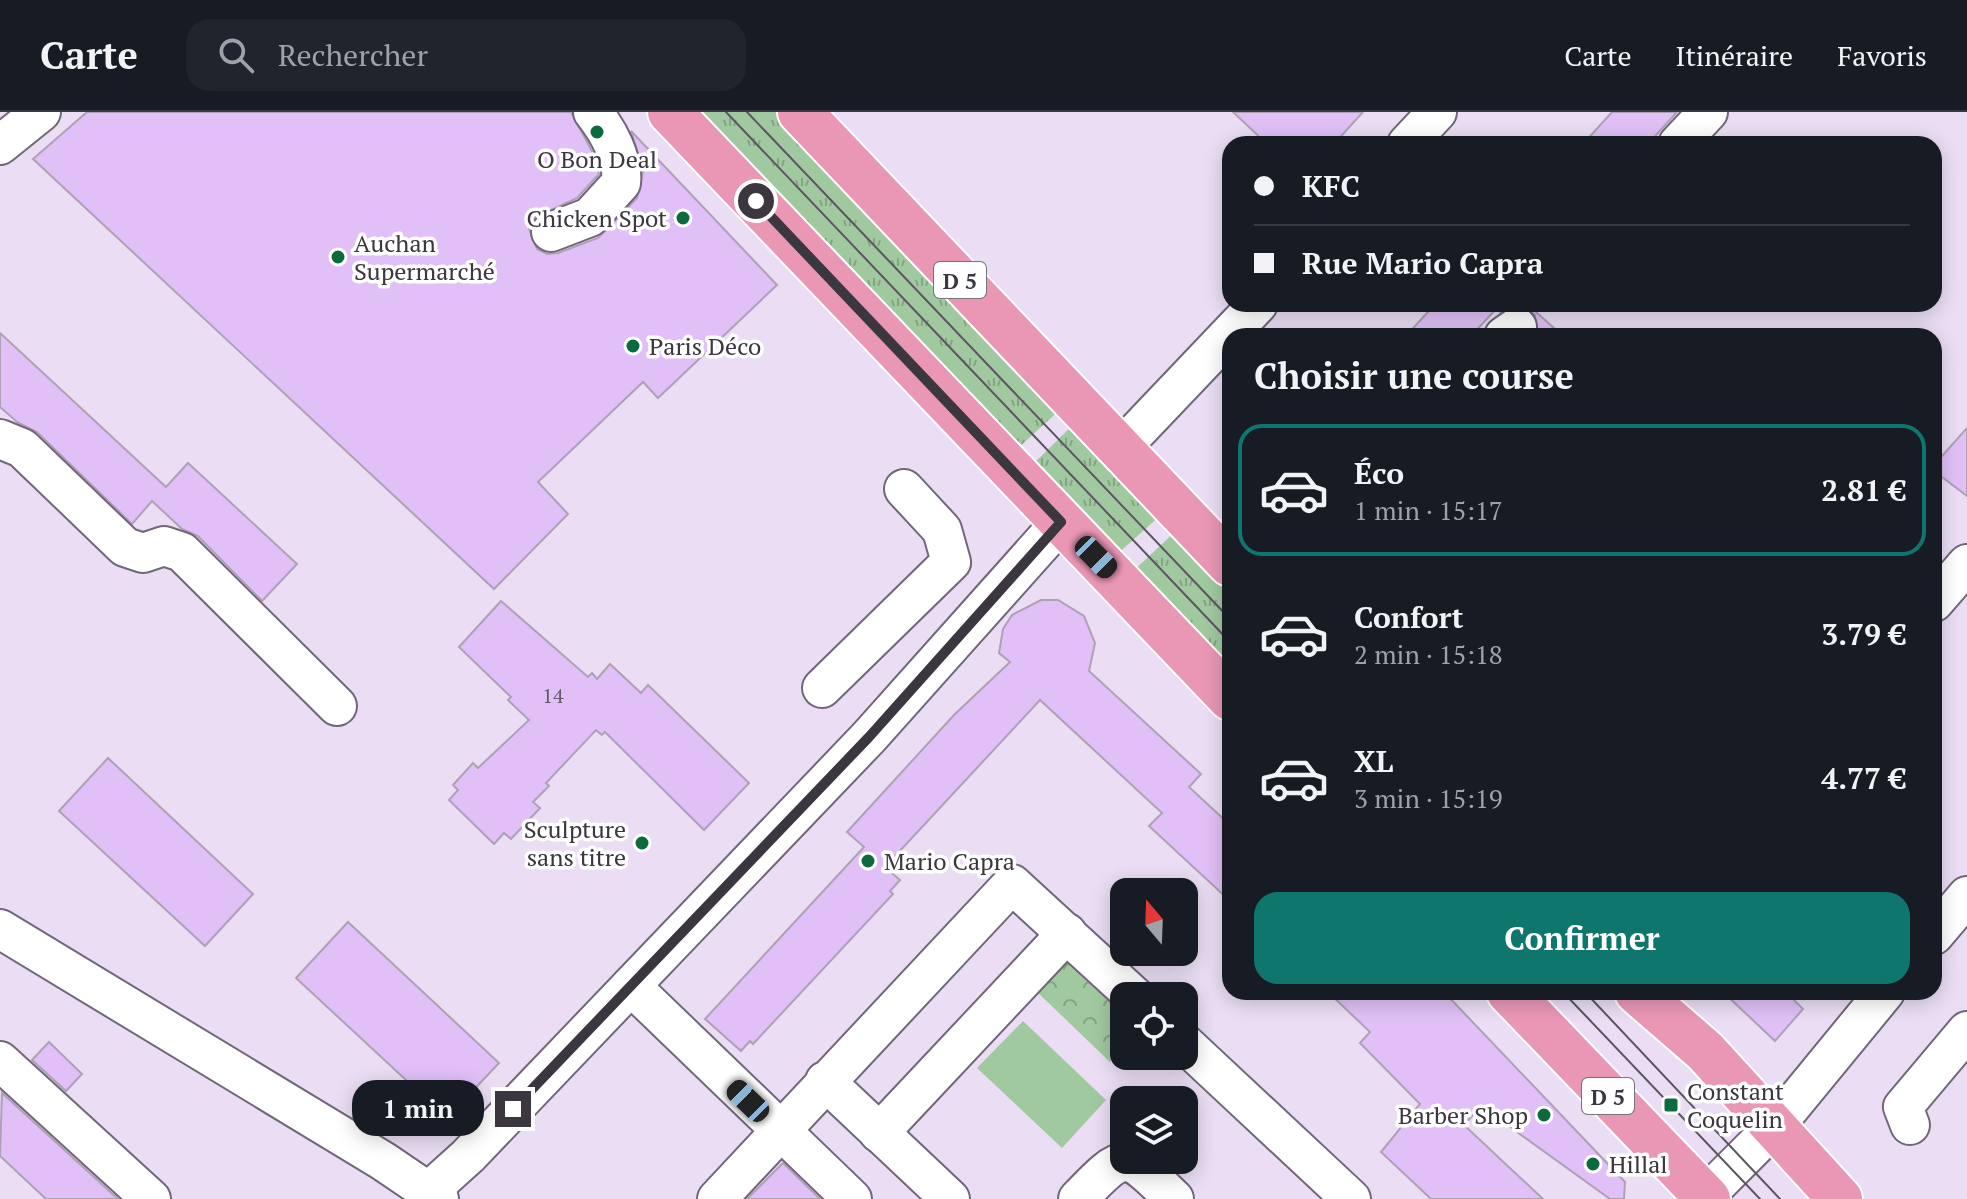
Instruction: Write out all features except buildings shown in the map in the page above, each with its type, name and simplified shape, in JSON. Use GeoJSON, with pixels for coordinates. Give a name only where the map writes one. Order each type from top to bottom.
{"type":"FeatureCollection","features":[{"type":"Feature","properties":{"kind":"main road"},"geometry":{"type":"LineString","coordinates":[[670,112],[1222,690]]}},
{"type":"Feature","properties":{"kind":"main road","name":"D 5"},"geometry":{"type":"LineString","coordinates":[[800,112],[1222,555]]}},
{"type":"Feature","properties":{"kind":"main road","name":"D 5"},"geometry":{"type":"LineString","coordinates":[[1517,1000],[1705,1198]]}},
{"type":"Feature","properties":{"kind":"main road"},"geometry":{"type":"LineString","coordinates":[[1646,1000],[1705,1051],[1840,1199]]}},
{"type":"Feature","properties":{"kind":"street"},"geometry":{"type":"LineString","coordinates":[[0,145],[41,112]]}},
{"type":"Feature","properties":{"kind":"street"},"geometry":{"type":"LineString","coordinates":[[551,232],[590,217],[621,183],[620,163],[604,126],[593,112]]}},
{"type":"Feature","properties":{"kind":"street"},"geometry":{"type":"LineString","coordinates":[[1414,136],[1437,112]]}},
{"type":"Feature","properties":{"kind":"street"},"geometry":{"type":"LineString","coordinates":[[1686,136],[1708,112]]}},
{"type":"Feature","properties":{"kind":"street"},"geometry":{"type":"LineString","coordinates":[[1235,328],[1250,312]]}},
{"type":"Feature","properties":{"kind":"street"},"geometry":{"type":"LineString","coordinates":[[1121,448],[1222,342]]}},
{"type":"Feature","properties":{"kind":"street"},"geometry":{"type":"LineString","coordinates":[[0,439],[22,448],[125,547],[143,553],[164,546],[182,552],[337,706]]}},
{"type":"Feature","properties":{"kind":"street"},"geometry":{"type":"LineString","coordinates":[[822,688],[951,562],[942,530],[904,489]]}},
{"type":"Feature","properties":{"kind":"street"},"geometry":{"type":"LineString","coordinates":[[389,1199],[397,1194],[437,1190],[869,737],[1061,522]]}},
{"type":"Feature","properties":{"kind":"street"},"geometry":{"type":"LineString","coordinates":[[1942,593],[1967,564]]}},
{"type":"Feature","properties":{"kind":"street"},"geometry":{"type":"LineString","coordinates":[[717,1199],[778,1130],[1012,884],[1119,982]]}},
{"type":"Feature","properties":{"kind":"street"},"geometry":{"type":"LineString","coordinates":[[1942,926],[1967,896]]}},
{"type":"Feature","properties":{"kind":"street"},"geometry":{"type":"LineString","coordinates":[[0,929],[383,1161],[437,1190]]}},
{"type":"Feature","properties":{"kind":"street"},"geometry":{"type":"LineString","coordinates":[[879,1133],[1067,933]]}},
{"type":"Feature","properties":{"kind":"street"},"geometry":{"type":"LineString","coordinates":[[631,986],[852,1199]]}},
{"type":"Feature","properties":{"kind":"street"},"geometry":{"type":"LineString","coordinates":[[1705,1198],[1775,1126],[1878,1000]]}},
{"type":"Feature","properties":{"kind":"street"},"geometry":{"type":"LineString","coordinates":[[1910,1125],[1903,1107],[1967,1031]]}},
{"type":"Feature","properties":{"kind":"street"},"geometry":{"type":"LineString","coordinates":[[1198,1056],[1351,1199]]}},
{"type":"Feature","properties":{"kind":"street"},"geometry":{"type":"LineString","coordinates":[[0,1061],[151,1199]]}},
{"type":"Feature","properties":{"kind":"street"},"geometry":{"type":"LineString","coordinates":[[825,1081],[950,1199]]}},
{"type":"Feature","properties":{"kind":"street"},"geometry":{"type":"LineString","coordinates":[[1078,1199],[1113,1164],[1124,1160],[1137,1164],[1174,1199]]}},
{"type":"Feature","properties":{"kind":"green space"},"geometry":{"type":"Polygon","coordinates":[[[693,112],[782,112],[1063,407],[1016,450],[693,112]]]}},
{"type":"Feature","properties":{"kind":"green space"},"geometry":{"type":"Polygon","coordinates":[[[1075,423],[1161,515],[1115,556],[1031,466],[1075,423]]]}},
{"type":"Feature","properties":{"kind":"green space"},"geometry":{"type":"Polygon","coordinates":[[[1178,529],[1222,576],[1222,668],[1131,573],[1178,529]]]}},
{"type":"Feature","properties":{"kind":"green space"},"geometry":{"type":"Polygon","coordinates":[[[1067,956],[1110,996],[1110,1062],[1035,990],[1067,956]]]}},
{"type":"Feature","properties":{"kind":"green space"},"geometry":{"type":"Polygon","coordinates":[[[1023,1021],[1106,1100],[1062,1148],[977,1068],[1023,1021]]]}},
{"type":"Feature","properties":{"kind":"tram line"},"geometry":{"type":"LineString","coordinates":[[726,112],[1222,634]]}},
{"type":"Feature","properties":{"kind":"tram line"},"geometry":{"type":"LineString","coordinates":[[747,112],[1222,611]]}},
{"type":"Feature","properties":{"kind":"tram line"},"geometry":{"type":"LineString","coordinates":[[1571,1000],[1760,1199]]}},
{"type":"Feature","properties":{"kind":"tram line"},"geometry":{"type":"LineString","coordinates":[[1593,1000],[1780,1199]]}},
{"type":"Feature","properties":{"kind":"place","name":"O Bon Deal"},"geometry":{"type":"Point","coordinates":[597,132]}},
{"type":"Feature","properties":{"kind":"place","name":"Chicken Spot"},"geometry":{"type":"Point","coordinates":[683,218]}},
{"type":"Feature","properties":{"kind":"place","name":"Auchan Supermarché"},"geometry":{"type":"Point","coordinates":[338,257]}},
{"type":"Feature","properties":{"kind":"place","name":"Paris Déco"},"geometry":{"type":"Point","coordinates":[633,346]}},
{"type":"Feature","properties":{"kind":"place","name":"Sculpture sans titre"},"geometry":{"type":"Point","coordinates":[642,843]}},
{"type":"Feature","properties":{"kind":"place","name":"Mario Capra"},"geometry":{"type":"Point","coordinates":[868,861]}},
{"type":"Feature","properties":{"kind":"place","name":"Constant Coquelin"},"geometry":{"type":"Point","coordinates":[1671,1105]}},
{"type":"Feature","properties":{"kind":"place","name":"Barber Shop"},"geometry":{"type":"Point","coordinates":[1544,1115]}},
{"type":"Feature","properties":{"kind":"place","name":"Hillal"},"geometry":{"type":"Point","coordinates":[1593,1164]}},
{"type":"Feature","properties":{"kind":"route"},"geometry":{"type":"LineString","coordinates":[[513,1109],[869,737],[1061,522],[1014,469],[756,201]]}}]}
